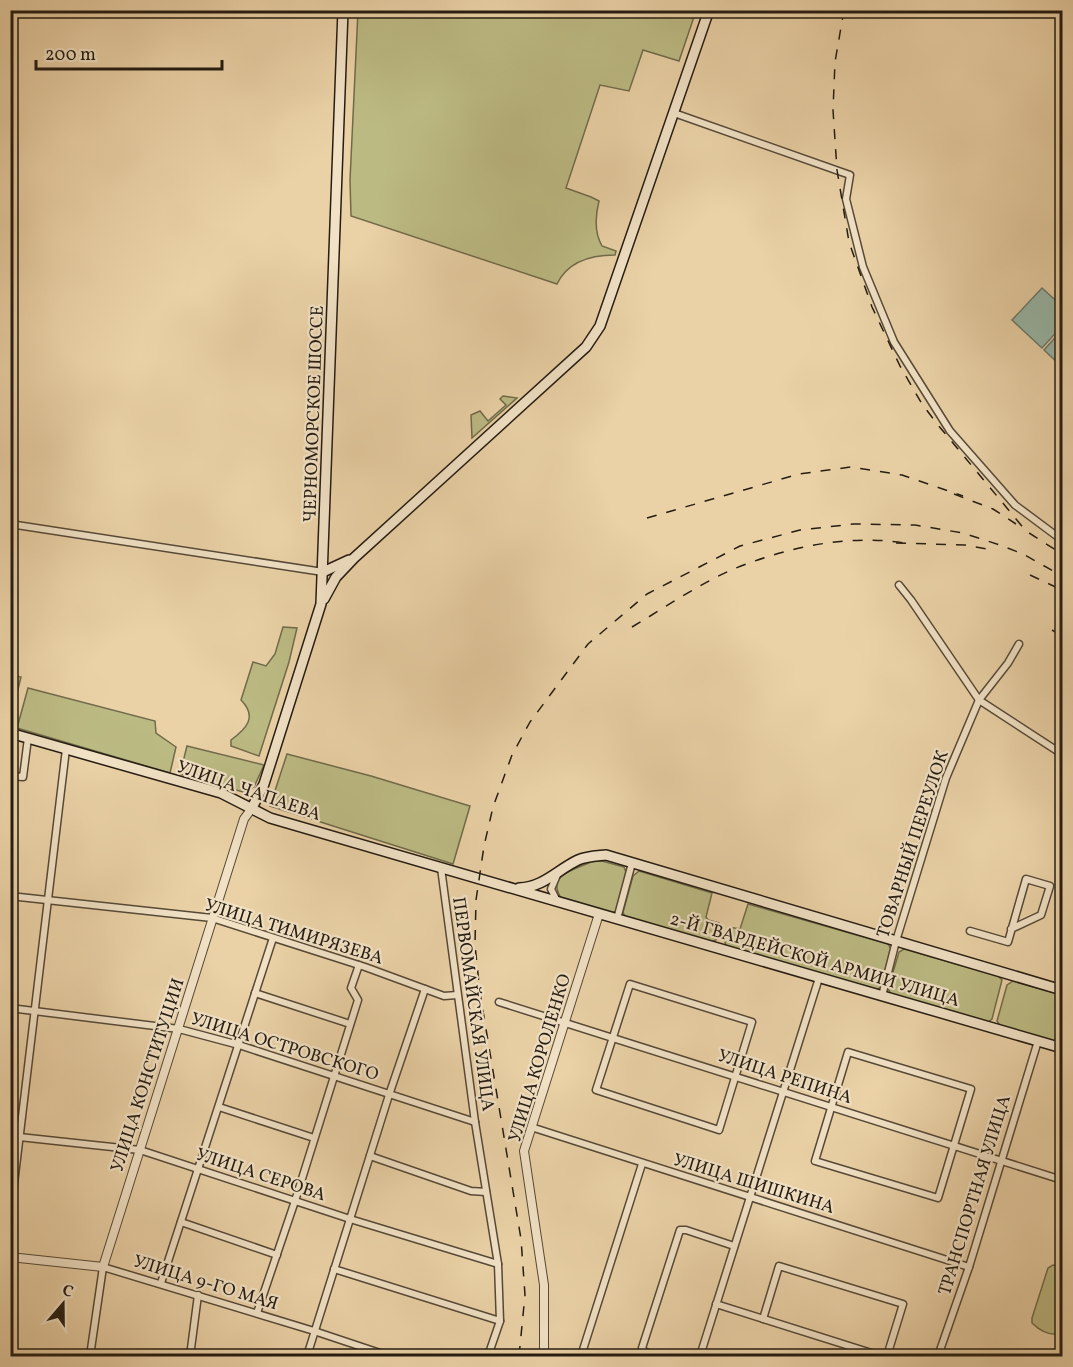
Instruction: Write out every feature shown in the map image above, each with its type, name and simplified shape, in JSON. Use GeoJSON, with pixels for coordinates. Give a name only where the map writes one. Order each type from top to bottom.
{"type":"FeatureCollection","features":[{"type":"Feature","properties":{"kind":"main road","name":"ЧЕРНОМОРСКОЕ ШОССЕ"},"geometry":{"type":"LineString","coordinates":[[252,808],[264,784],[321,604],[343,10]]}},
{"type":"Feature","properties":{"kind":"main road"},"geometry":{"type":"LineString","coordinates":[[321,604],[336,577],[354,558],[586,347],[600,326],[709,10]]}},
{"type":"Feature","properties":{"kind":"main road"},"geometry":{"type":"LineString","coordinates":[[323,572],[354,558]]}},
{"type":"Feature","properties":{"kind":"main road","name":"УЛИЦА ЧАПАЕВА"},"geometry":{"type":"LineString","coordinates":[[10,733],[221,794],[270,818],[508,888]]}},
{"type":"Feature","properties":{"kind":"main road"},"geometry":{"type":"LineString","coordinates":[[264,784],[261,799],[265,810],[298,826]]}},
{"type":"Feature","properties":{"kind":"main road"},"geometry":{"type":"LineString","coordinates":[[508,888],[529,887],[542,883],[578,860],[606,855],[1062,990]]}},
{"type":"Feature","properties":{"kind":"main road","name":"2-Й ГВАРДЕЙСКОЙ АРМИИ УЛИЦА"},"geometry":{"type":"LineString","coordinates":[[508,888],[1062,1048]]}},
{"type":"Feature","properties":{"kind":"street"},"geometry":{"type":"LineString","coordinates":[[674,113],[850,175],[846,199],[862,267],[894,342],[950,431],[1015,505],[1062,540]]}},
{"type":"Feature","properties":{"kind":"street"},"geometry":{"type":"LineString","coordinates":[[10,524],[323,572]]}},
{"type":"Feature","properties":{"kind":"street"},"geometry":{"type":"LineString","coordinates":[[899,585],[979,700],[1062,754]]}},
{"type":"Feature","properties":{"kind":"street","name":"ТОВАРНЫЙ ПЕРЕУЛОК"},"geometry":{"type":"LineString","coordinates":[[882,996],[896,941],[946,778],[979,700],[1008,663],[1019,644]]}},
{"type":"Feature","properties":{"kind":"street"},"geometry":{"type":"LineString","coordinates":[[10,776],[23,777],[28,738]]}},
{"type":"Feature","properties":{"kind":"street"},"geometry":{"type":"LineString","coordinates":[[10,1217],[66,749]]}},
{"type":"Feature","properties":{"kind":"street","name":"УЛИЦА КОНСТИТУЦИИ"},"geometry":{"type":"LineString","coordinates":[[90,1356],[103,1267],[244,819],[252,808]]}},
{"type":"Feature","properties":{"kind":"street"},"geometry":{"type":"LineString","coordinates":[[617,919],[632,863]]}},
{"type":"Feature","properties":{"kind":"street","name":"ПЕРВОМАЙСКАЯ УЛИЦА"},"geometry":{"type":"LineString","coordinates":[[441,868],[475,1122],[498,1264],[500,1321],[488,1356]]}},
{"type":"Feature","properties":{"kind":"street"},"geometry":{"type":"LineString","coordinates":[[558,902],[551,889],[559,872]]}},
{"type":"Feature","properties":{"kind":"street"},"geometry":{"type":"LineString","coordinates":[[970,931],[1008,942],[1011,929],[1026,879],[1050,886],[1041,915],[1011,929]]}},
{"type":"Feature","properties":{"kind":"street","name":"УЛИЦА ТИМИРЯЗЕВА"},"geometry":{"type":"LineString","coordinates":[[10,896],[212,918],[359,965],[444,996],[458,995]]}},
{"type":"Feature","properties":{"kind":"street","name":"УЛИЦА КОРОЛЕНКО"},"geometry":{"type":"LineString","coordinates":[[544,1356],[544,1285],[524,1151],[599,914]]}},
{"type":"Feature","properties":{"kind":"street"},"geometry":{"type":"LineString","coordinates":[[161,1283],[273,938]]}},
{"type":"Feature","properties":{"kind":"street"},"geometry":{"type":"LineString","coordinates":[[257,1313],[358,1000],[351,988],[359,965]]}},
{"type":"Feature","properties":{"kind":"street"},"geometry":{"type":"LineString","coordinates":[[700,1356],[819,978]]}},
{"type":"Feature","properties":{"kind":"street"},"geometry":{"type":"LineString","coordinates":[[630,984],[752,1022],[736,1077],[719,1130],[596,1090],[630,984]]}},
{"type":"Feature","properties":{"kind":"street"},"geometry":{"type":"LineString","coordinates":[[307,1356],[425,988]]}},
{"type":"Feature","properties":{"kind":"street"},"geometry":{"type":"LineString","coordinates":[[255,993],[350,1024]]}},
{"type":"Feature","properties":{"kind":"street","name":"УЛИЦА РЕПИНА"},"geometry":{"type":"LineString","coordinates":[[499,1002],[1062,1180]]}},
{"type":"Feature","properties":{"kind":"street","name":"УЛИЦА ОСТРОВСКОГО"},"geometry":{"type":"LineString","coordinates":[[10,1008],[178,1029],[238,1045],[475,1122]]}},
{"type":"Feature","properties":{"kind":"street","name":"ТРАНСПОРТНАЯ УЛИЦА"},"geometry":{"type":"LineString","coordinates":[[938,1356],[969,1267],[1038,1041]]}},
{"type":"Feature","properties":{"kind":"street"},"geometry":{"type":"LineString","coordinates":[[848,1052],[971,1089],[938,1198],[815,1161],[831,1107],[848,1052]]}},
{"type":"Feature","properties":{"kind":"street"},"geometry":{"type":"LineString","coordinates":[[219,1107],[314,1138]]}},
{"type":"Feature","properties":{"kind":"street","name":"УЛИЦА ШИШКИНА"},"geometry":{"type":"LineString","coordinates":[[531,1127],[969,1267]]}},
{"type":"Feature","properties":{"kind":"street","name":"УЛИЦА СЕРОВА"},"geometry":{"type":"LineString","coordinates":[[10,1136],[140,1150],[350,1219],[498,1264]]}},
{"type":"Feature","properties":{"kind":"street"},"geometry":{"type":"LineString","coordinates":[[370,1156],[471,1191],[486,1192]]}},
{"type":"Feature","properties":{"kind":"street"},"geometry":{"type":"LineString","coordinates":[[581,1356],[642,1164]]}},
{"type":"Feature","properties":{"kind":"street"},"geometry":{"type":"LineString","coordinates":[[181,1222],[277,1255]]}},
{"type":"Feature","properties":{"kind":"street"},"geometry":{"type":"LineString","coordinates":[[658,1356],[645,1352],[642,1348],[680,1230],[734,1246]]}},
{"type":"Feature","properties":{"kind":"street","name":"УЛИЦА 9-ГО МАЯ"},"geometry":{"type":"LineString","coordinates":[[10,1257],[103,1267],[161,1283],[389,1356]]}},
{"type":"Feature","properties":{"kind":"street"},"geometry":{"type":"LineString","coordinates":[[763,1319],[779,1266],[903,1304],[887,1356]]}},
{"type":"Feature","properties":{"kind":"street"},"geometry":{"type":"LineString","coordinates":[[334,1269],[500,1321]]}},
{"type":"Feature","properties":{"kind":"street"},"geometry":{"type":"LineString","coordinates":[[190,1356],[198,1295]]}},
{"type":"Feature","properties":{"kind":"street"},"geometry":{"type":"LineString","coordinates":[[716,1304],[881,1356]]}},
{"type":"Feature","properties":{"kind":"shaded area"},"geometry":{"type":"Polygon","coordinates":[[[358,11],[696,11],[679,61],[643,50],[629,91],[600,85],[566,188],[599,201],[596,230],[602,246],[616,251],[615,255],[597,256],[581,261],[567,270],[557,284],[351,216],[350,180],[358,11]]]}},
{"type":"Feature","properties":{"kind":"shaded area"},"geometry":{"type":"Polygon","coordinates":[[[1042,288],[1062,306],[1062,326],[1042,348],[1012,320],[1042,288]]]}},
{"type":"Feature","properties":{"kind":"shaded area"},"geometry":{"type":"Polygon","coordinates":[[[1062,330],[1062,367],[1044,350],[1062,330]]]}},
{"type":"Feature","properties":{"kind":"shaded area"},"geometry":{"type":"Polygon","coordinates":[[[503,396],[517,398],[472,438],[471,415],[480,411],[488,421],[506,405],[500,399],[503,396]]]}},
{"type":"Feature","properties":{"kind":"shaded area"},"geometry":{"type":"Polygon","coordinates":[[[283,627],[297,628],[289,662],[259,756],[231,746],[231,740],[248,722],[249,712],[241,700],[253,662],[266,666],[275,654],[283,627]]]}},
{"type":"Feature","properties":{"kind":"shaded area"},"geometry":{"type":"Polygon","coordinates":[[[10,675],[21,677],[11,717],[10,675]]]}},
{"type":"Feature","properties":{"kind":"shaded area"},"geometry":{"type":"Polygon","coordinates":[[[28,688],[155,721],[156,733],[176,747],[170,773],[17,728],[28,688]]]}},
{"type":"Feature","properties":{"kind":"shaded area"},"geometry":{"type":"Polygon","coordinates":[[[187,746],[264,765],[254,787],[243,792],[180,774],[187,746]]]}},
{"type":"Feature","properties":{"kind":"shaded area"},"geometry":{"type":"Polygon","coordinates":[[[287,754],[470,806],[453,864],[270,806],[287,754]]]}},
{"type":"Feature","properties":{"kind":"shaded area"},"geometry":{"type":"Polygon","coordinates":[[[593,861],[624,867],[627,875],[617,911],[611,913],[561,898],[557,890],[560,878],[571,870],[593,861]]]}},
{"type":"Feature","properties":{"kind":"shaded area"},"geometry":{"type":"Polygon","coordinates":[[[639,871],[712,893],[706,917],[708,920],[719,923],[721,927],[716,940],[711,942],[625,917],[623,912],[633,876],[639,871]]]}},
{"type":"Feature","properties":{"kind":"shaded area"},"geometry":{"type":"Polygon","coordinates":[[[748,904],[888,944],[892,950],[881,988],[876,989],[726,947],[729,927],[740,929],[748,904]]]}},
{"type":"Feature","properties":{"kind":"shaded area"},"geometry":{"type":"Polygon","coordinates":[[[904,949],[998,976],[1002,980],[992,1019],[988,1022],[891,994],[888,989],[899,952],[904,949]]]}},
{"type":"Feature","properties":{"kind":"shaded area"},"geometry":{"type":"Polygon","coordinates":[[[1013,981],[1062,995],[1062,1044],[1000,1026],[997,1021],[1007,985],[1013,981]]]}},
{"type":"Feature","properties":{"kind":"shaded area"},"geometry":{"type":"Polygon","coordinates":[[[1053,1265],[1062,1267],[1062,1334],[1046,1332],[1032,1323],[1048,1268],[1053,1265]]]}},
{"type":"Feature","properties":{"kind":"railway"},"geometry":{"type":"LineString","coordinates":[[844,10],[835,62],[833,110],[837,170],[849,242],[872,307],[900,366],[922,404],[938,425],[1026,531],[1062,554]]}},
{"type":"Feature","properties":{"kind":"railway"},"geometry":{"type":"LineString","coordinates":[[647,518],[799,474],[851,467],[902,475],[963,496]]}},
{"type":"Feature","properties":{"kind":"railway"},"geometry":{"type":"LineString","coordinates":[[954,494],[993,509],[1016,524]]}},
{"type":"Feature","properties":{"kind":"railway"},"geometry":{"type":"LineString","coordinates":[[519,1356],[525,1295],[521,1239],[480,993],[475,945],[476,900],[484,846],[493,807],[512,755],[530,722],[588,644],[647,594],[740,546],[800,530],[853,524],[915,525],[963,533],[1000,545],[1023,554],[1062,576]]}},
{"type":"Feature","properties":{"kind":"railway"},"geometry":{"type":"LineString","coordinates":[[632,627],[723,574],[777,554],[840,541],[904,543]]}},
{"type":"Feature","properties":{"kind":"railway"},"geometry":{"type":"LineString","coordinates":[[896,543],[965,545],[992,550]]}},
{"type":"Feature","properties":{"kind":"railway"},"geometry":{"type":"LineString","coordinates":[[1030,575],[1062,590]]}},
{"type":"Feature","properties":{"kind":"railway"},"geometry":{"type":"LineString","coordinates":[[1052,630],[1062,636]]}}]}
